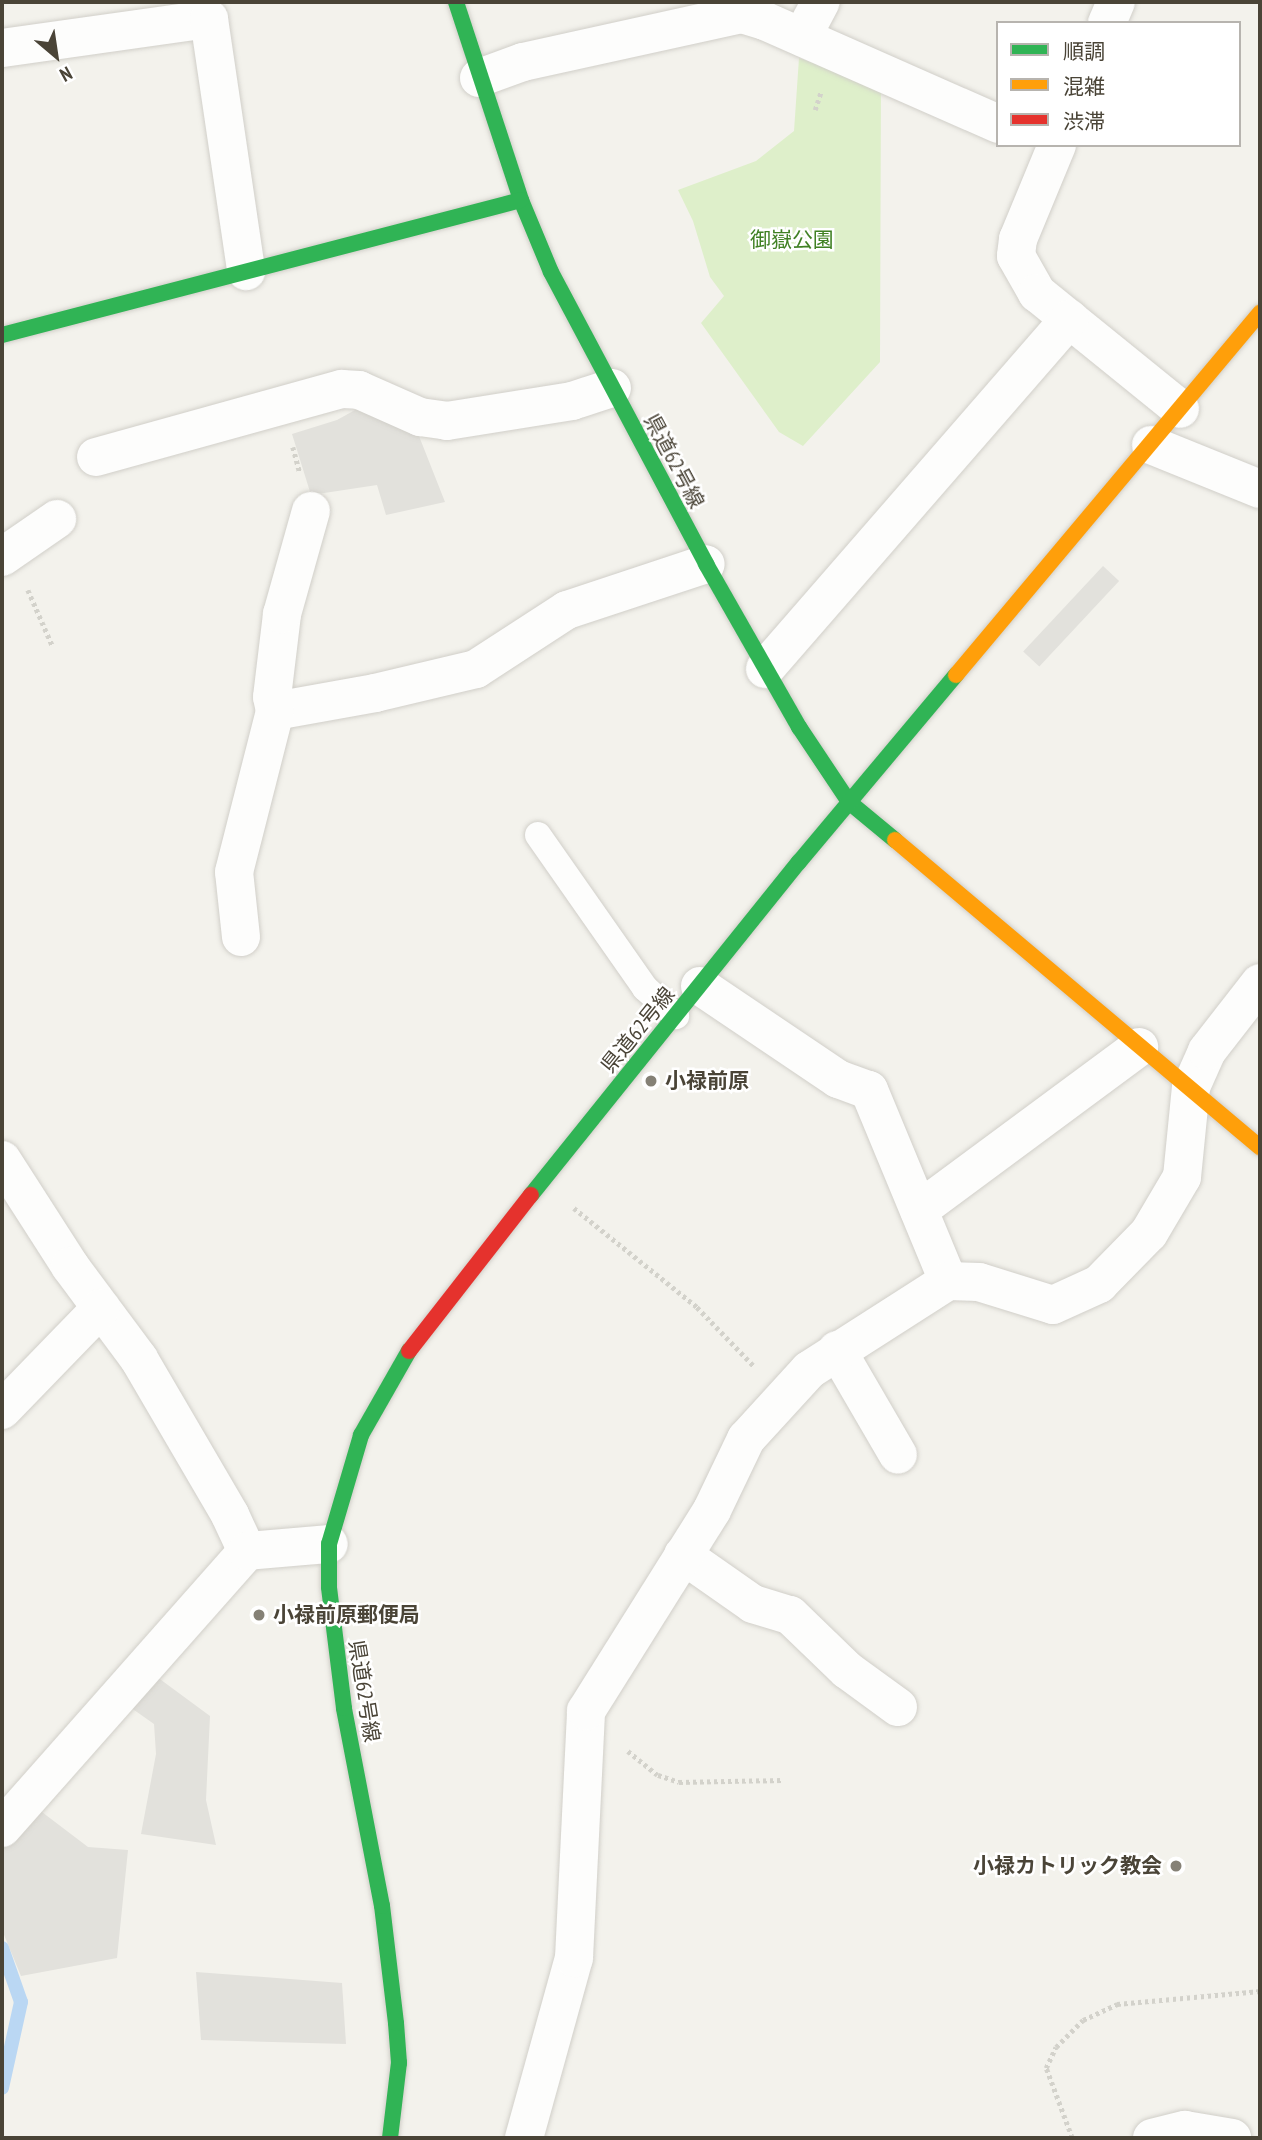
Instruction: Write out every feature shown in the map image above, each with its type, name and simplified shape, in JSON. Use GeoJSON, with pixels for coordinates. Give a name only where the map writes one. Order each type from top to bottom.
{"type":"FeatureCollection","features":[{"type":"Feature","properties":{"kind":"main road","name":"県道62号線"},"geometry":{"type":"LineString","coordinates":[[390,2138],[398,2063],[396,2023],[382,1906],[342,1695],[329,1587],[329,1544],[342,1490],[361,1435],[391,1378],[428,1323],[849,802],[765,669],[706,564],[551,272],[522,200],[479,78],[456,2]]}},
{"type":"Feature","properties":{"kind":"main road"},"geometry":{"type":"LineString","coordinates":[[2,335],[522,200]]}},
{"type":"Feature","properties":{"kind":"main road"},"geometry":{"type":"LineString","coordinates":[[1260,313],[849,802],[1260,1147]]}},
{"type":"Feature","properties":{"kind":"street"},"geometry":{"type":"LineString","coordinates":[[802,37],[821,2]]}},
{"type":"Feature","properties":{"kind":"street"},"geometry":{"type":"LineString","coordinates":[[1108,21],[1116,2]]}},
{"type":"Feature","properties":{"kind":"street"},"geometry":{"type":"LineString","coordinates":[[479,78],[523,62],[742,14],[802,37],[996,123]]}},
{"type":"Feature","properties":{"kind":"street"},"geometry":{"type":"LineString","coordinates":[[2,48],[209,19],[246,271]]}},
{"type":"Feature","properties":{"kind":"street"},"geometry":{"type":"LineString","coordinates":[[1052,147],[1018,239],[1016,256],[1037,293],[1180,409]]}},
{"type":"Feature","properties":{"kind":"street"},"geometry":{"type":"LineString","coordinates":[[765,669],[1069,319]]}},
{"type":"Feature","properties":{"kind":"street"},"geometry":{"type":"LineString","coordinates":[[96,457],[342,389],[359,390],[420,418],[447,421],[572,401],[612,388]]}},
{"type":"Feature","properties":{"kind":"street"},"geometry":{"type":"LineString","coordinates":[[1151,445],[1260,488]]}},
{"type":"Feature","properties":{"kind":"street"},"geometry":{"type":"LineString","coordinates":[[241,937],[234,872],[275,710],[272,696],[282,614],[311,511]]}},
{"type":"Feature","properties":{"kind":"street"},"geometry":{"type":"LineString","coordinates":[[7,554],[57,519]]}},
{"type":"Feature","properties":{"kind":"street"},"geometry":{"type":"LineString","coordinates":[[275,710],[375,693],[476,669],[567,610],[706,564]]}},
{"type":"Feature","properties":{"kind":"street"},"geometry":{"type":"LineString","coordinates":[[524,2138],[574,1958],[586,1711],[712,1510],[746,1439],[809,1370],[948,1281],[978,1282],[1053,1305],[1099,1284],[1149,1233],[1182,1177],[1191,1087],[1207,1051],[1260,983]]}},
{"type":"Feature","properties":{"kind":"street"},"geometry":{"type":"LineString","coordinates":[[700,986],[838,1079],[869,1090],[948,1281]]}},
{"type":"Feature","properties":{"kind":"street"},"geometry":{"type":"LineString","coordinates":[[919,1210],[1139,1047]]}},
{"type":"Feature","properties":{"kind":"street"},"geometry":{"type":"LineString","coordinates":[[2,1160],[19,1190],[139,1359],[230,1515],[247,1551]]}},
{"type":"Feature","properties":{"kind":"street"},"geometry":{"type":"LineString","coordinates":[[2,1410],[101,1308]]}},
{"type":"Feature","properties":{"kind":"street"},"geometry":{"type":"LineString","coordinates":[[837,1350],[898,1455]]}},
{"type":"Feature","properties":{"kind":"street"},"geometry":{"type":"LineString","coordinates":[[2,1828],[247,1551],[329,1544]]}},
{"type":"Feature","properties":{"kind":"street"},"geometry":{"type":"LineString","coordinates":[[683,1555],[753,1604],[790,1615],[848,1670],[898,1707]]}},
{"type":"Feature","properties":{"kind":"street"},"geometry":{"type":"LineString","coordinates":[[1152,2138],[1185,2130],[1231,2138]]}},
{"type":"Feature","properties":{"kind":"lane"},"geometry":{"type":"LineString","coordinates":[[538,835],[645,988],[676,1016]]}},
{"type":"Feature","properties":{"kind":"path"},"geometry":{"type":"LineString","coordinates":[[281,404],[311,511]]}},
{"type":"Feature","properties":{"kind":"path"},"geometry":{"type":"LineString","coordinates":[[7,554],[53,647]]}},
{"type":"Feature","properties":{"kind":"path"},"geometry":{"type":"LineString","coordinates":[[569,1204],[697,1307],[785,1396]]}},
{"type":"Feature","properties":{"kind":"path"},"geometry":{"type":"LineString","coordinates":[[584,1727],[614,1741],[658,1775],[679,1782],[782,1780]]}},
{"type":"Feature","properties":{"kind":"path"},"geometry":{"type":"LineString","coordinates":[[1072,2138],[1046,2068],[1056,2047],[1083,2020],[1117,2004],[1260,1991]]}},
{"type":"Feature","properties":{"kind":"green space","name":"御嶽公園"},"geometry":{"type":"Polygon","coordinates":[[[799,58],[881,87],[880,362],[803,446],[779,432],[701,323],[724,296],[710,277],[693,221],[678,190],[756,161],[794,131],[799,58]]]}},
{"type":"Feature","properties":{"kind":"shaded area"},"geometry":{"type":"Polygon","coordinates":[[[364,405],[419,436],[445,502],[386,515],[377,485],[311,495],[292,434],[337,420],[364,405]]]}},
{"type":"Feature","properties":{"kind":"shaded area"},"geometry":{"type":"Polygon","coordinates":[[[1103,566],[1119,581],[1039,667],[1023,652],[1103,566]]]}},
{"type":"Feature","properties":{"kind":"shaded area"},"geometry":{"type":"Polygon","coordinates":[[[153,1674],[210,1716],[206,1800],[216,1845],[141,1834],[156,1754],[154,1724],[127,1705],[153,1674]]]}},
{"type":"Feature","properties":{"kind":"shaded area"},"geometry":{"type":"Polygon","coordinates":[[[34,1806],[88,1847],[128,1850],[117,1958],[21,1976],[2,1930],[2,1845],[34,1806]]]}},
{"type":"Feature","properties":{"kind":"shaded area"},"geometry":{"type":"Polygon","coordinates":[[[196,1972],[342,1983],[346,2044],[201,2040],[196,1972]]]}},
{"type":"Feature","properties":{"kind":"waterway"},"geometry":{"type":"LineString","coordinates":[[2,1948],[21,2002],[2,2088]]}},
{"type":"Feature","properties":{"kind":"traffic: fast"},"geometry":{"type":"LineString","coordinates":[[456,2],[521,200],[551,272],[706,564],[799,727],[849,802],[895,840]]}},
{"type":"Feature","properties":{"kind":"traffic: fast"},"geometry":{"type":"LineString","coordinates":[[2,335],[521,200]]}},
{"type":"Feature","properties":{"kind":"traffic: fast"},"geometry":{"type":"LineString","coordinates":[[531,1195],[799,862],[956,675]]}},
{"type":"Feature","properties":{"kind":"traffic: fast"},"geometry":{"type":"LineString","coordinates":[[390,2138],[399,2063],[396,2023],[382,1906],[344,1708],[329,1587],[329,1544],[361,1435],[409,1351]]}},
{"type":"Feature","properties":{"kind":"traffic: slow"},"geometry":{"type":"LineString","coordinates":[[956,675],[1260,313]]}},
{"type":"Feature","properties":{"kind":"traffic: slow"},"geometry":{"type":"LineString","coordinates":[[895,840],[1260,1147]]}},
{"type":"Feature","properties":{"kind":"traffic: jam"},"geometry":{"type":"LineString","coordinates":[[409,1351],[531,1195]]}},
{"type":"Feature","properties":{"kind":"place","name":"小禄前原"},"geometry":{"type":"Point","coordinates":[651,1081]}},
{"type":"Feature","properties":{"kind":"place","name":"小禄前原郵便局"},"geometry":{"type":"Point","coordinates":[259,1615]}},
{"type":"Feature","properties":{"kind":"place","name":"小禄カトリック教会"},"geometry":{"type":"Point","coordinates":[1176,1866]}}]}
